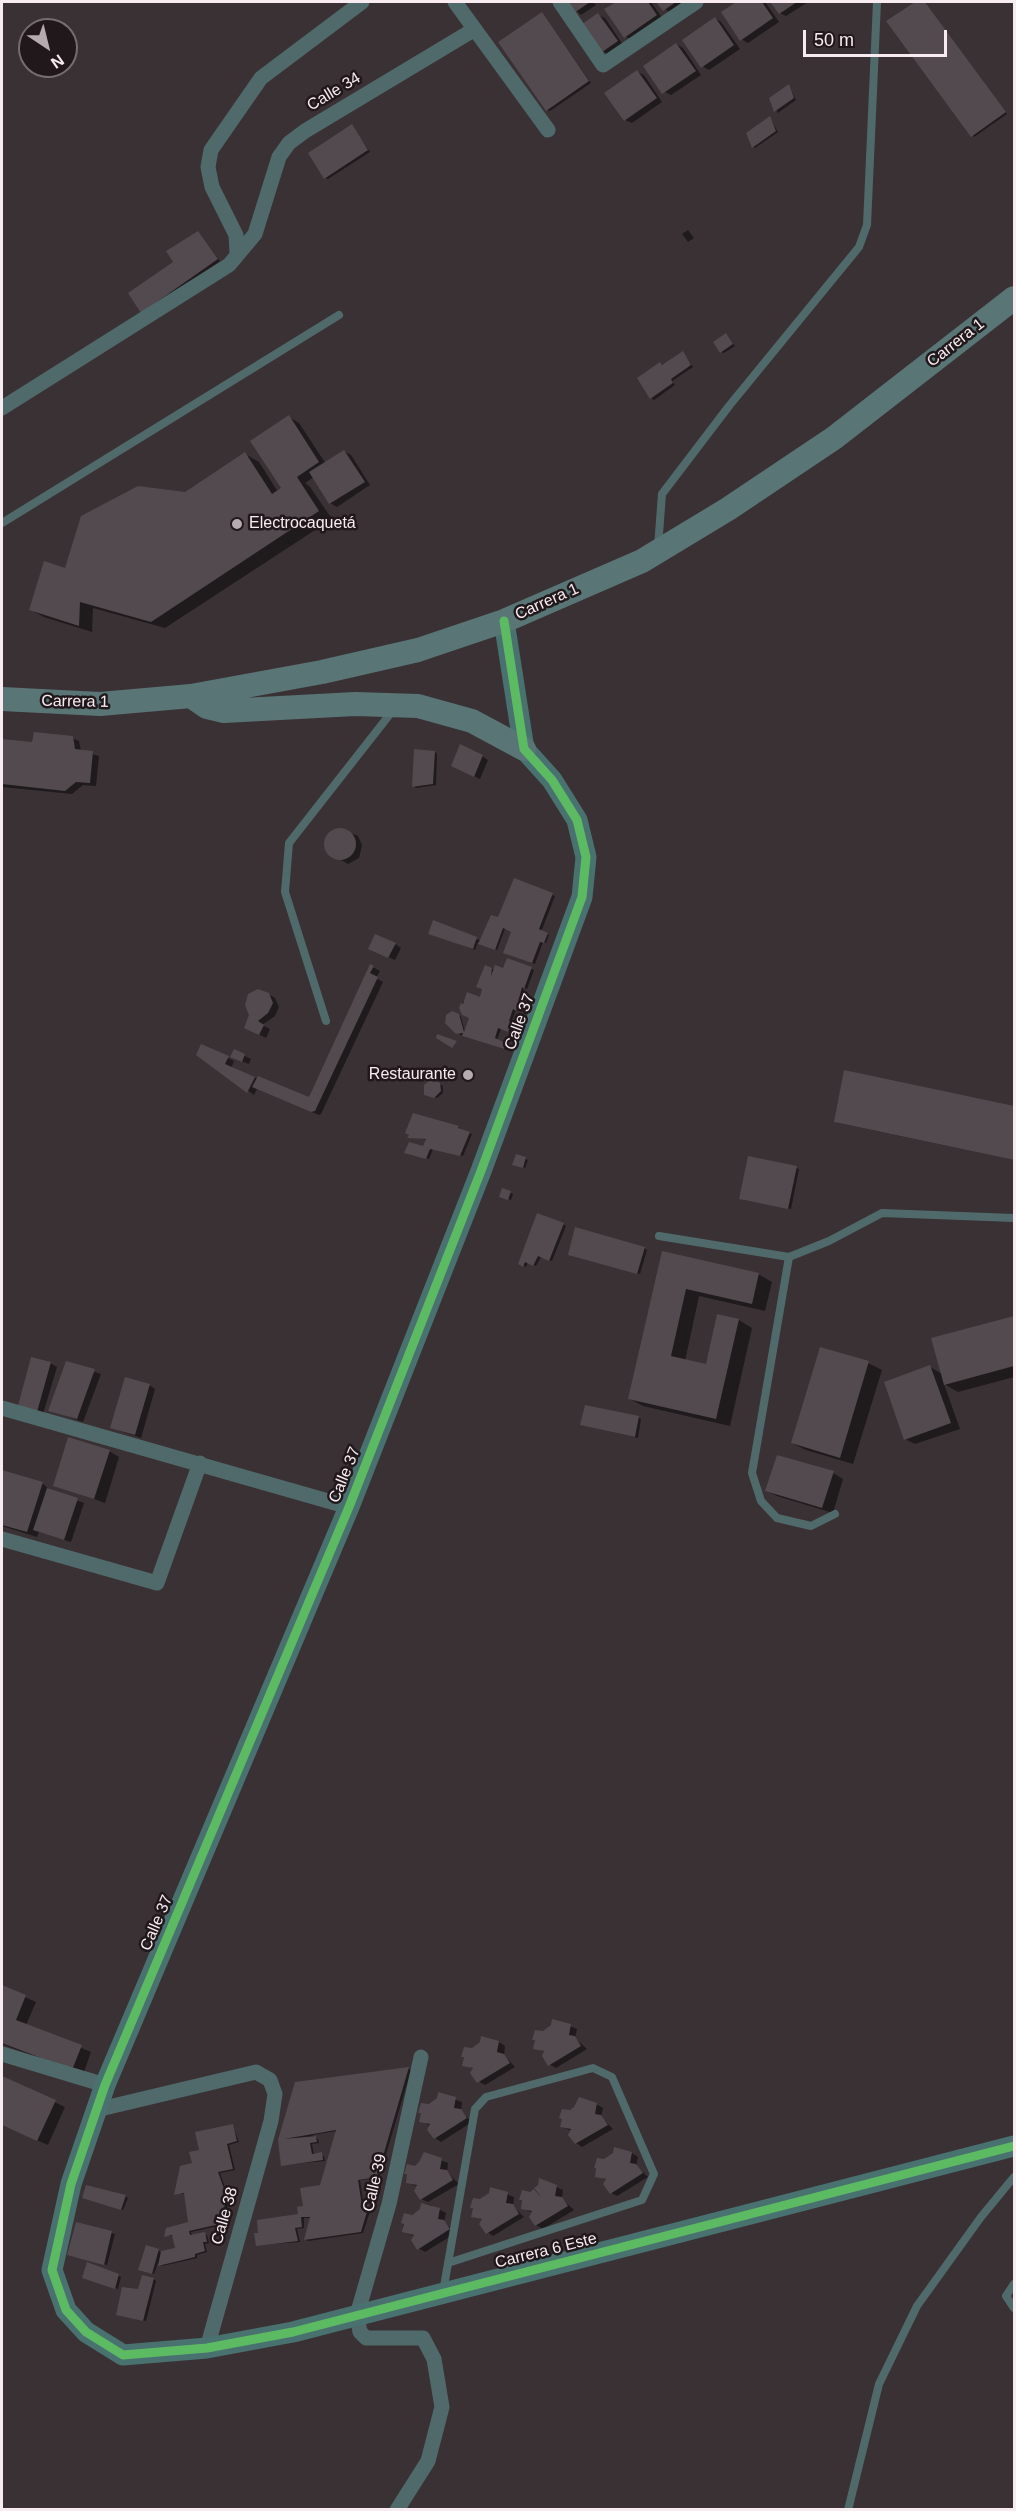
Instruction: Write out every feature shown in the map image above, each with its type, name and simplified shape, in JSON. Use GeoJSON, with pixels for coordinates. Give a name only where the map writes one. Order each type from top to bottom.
{"type":"FeatureCollection","features":[{"type":"Feature","properties":{"kind":"main road","name":"Carrera 1"},"geometry":{"type":"LineString","coordinates":[[2,699],[100,704],[191,696],[322,672],[418,650],[504,621],[657,552],[728,509],[834,438],[1014,298]]}},
{"type":"Feature","properties":{"kind":"main road"},"geometry":{"type":"LineString","coordinates":[[191,696],[207,707],[224,711],[355,704],[418,706],[472,721],[525,749]]}},
{"type":"Feature","properties":{"kind":"street"},"geometry":{"type":"LineString","coordinates":[[237,252],[236,235],[212,187],[208,167],[211,150],[261,78],[362,2]]}},
{"type":"Feature","properties":{"kind":"street"},"geometry":{"type":"LineString","coordinates":[[455,2],[548,130]]}},
{"type":"Feature","properties":{"kind":"street"},"geometry":{"type":"LineString","coordinates":[[560,2],[603,65],[696,2]]}},
{"type":"Feature","properties":{"kind":"street","name":"Calle 34"},"geometry":{"type":"LineString","coordinates":[[2,408],[229,265],[237,252],[255,234],[279,157],[289,143],[305,131],[475,29]]}},
{"type":"Feature","properties":{"kind":"street"},"geometry":{"type":"LineString","coordinates":[[504,621],[525,749]]}},
{"type":"Feature","properties":{"kind":"street","name":"Calle 37"},"geometry":{"type":"LineString","coordinates":[[87,2332],[66,2310],[52,2270],[71,2184],[96,2110],[349,1507],[481,1171],[582,897],[586,857],[577,820],[552,780],[525,749]]}},
{"type":"Feature","properties":{"kind":"street"},"geometry":{"type":"LineString","coordinates":[[2,1407],[349,1507]]}},
{"type":"Feature","properties":{"kind":"street"},"geometry":{"type":"LineString","coordinates":[[2,1539],[158,1583],[201,1463]]}},
{"type":"Feature","properties":{"kind":"street"},"geometry":{"type":"LineString","coordinates":[[2,2054],[105,2085]]}},
{"type":"Feature","properties":{"kind":"street","name":"Calle 39"},"geometry":{"type":"LineString","coordinates":[[357,2315],[389,2204],[421,2057]]}},
{"type":"Feature","properties":{"kind":"street","name":"Calle 38"},"geometry":{"type":"LineString","coordinates":[[96,2110],[256,2072],[270,2080],[275,2094],[271,2121],[207,2348]]}},
{"type":"Feature","properties":{"kind":"street","name":"Carrera 6 Este"},"geometry":{"type":"LineString","coordinates":[[87,2332],[123,2355],[207,2348],[294,2332],[1014,2146]]}},
{"type":"Feature","properties":{"kind":"street"},"geometry":{"type":"LineString","coordinates":[[357,2315],[360,2332],[366,2338],[423,2338],[434,2360],[442,2407],[428,2462],[397,2510]]}},
{"type":"Feature","properties":{"kind":"lane"},"geometry":{"type":"LineString","coordinates":[[657,552],[662,495],[729,406],[859,247],[867,225],[877,2]]}},
{"type":"Feature","properties":{"kind":"lane"},"geometry":{"type":"LineString","coordinates":[[2,523],[339,315]]}},
{"type":"Feature","properties":{"kind":"lane"},"geometry":{"type":"LineString","coordinates":[[326,1021],[285,892],[289,843],[397,705]]}},
{"type":"Feature","properties":{"kind":"lane"},"geometry":{"type":"LineString","coordinates":[[659,1236],[789,1257],[829,1241],[882,1213],[1014,1218]]}},
{"type":"Feature","properties":{"kind":"lane"},"geometry":{"type":"LineString","coordinates":[[789,1257],[752,1473],[761,1501],[777,1518],[811,1526],[835,1514]]}},
{"type":"Feature","properties":{"kind":"lane"},"geometry":{"type":"LineString","coordinates":[[442,2294],[475,2109],[486,2097],[593,2068],[612,2077],[654,2174],[642,2200],[448,2262]]}},
{"type":"Feature","properties":{"kind":"lane"},"geometry":{"type":"LineString","coordinates":[[848,2510],[879,2384],[917,2306],[981,2217],[1014,2177]]}},
{"type":"Feature","properties":{"kind":"lane"},"geometry":{"type":"LineString","coordinates":[[1014,2284],[1006,2296],[1014,2308]]}},
{"type":"Feature","properties":{"kind":"building"},"geometry":{"type":"Polygon","coordinates":[[[566,2],[590,2],[574,13],[566,2]]]}},
{"type":"Feature","properties":{"kind":"building"},"geometry":{"type":"Polygon","coordinates":[[[616,2],[648,2],[657,15],[624,38],[604,9],[616,2]]]}},
{"type":"Feature","properties":{"kind":"building"},"geometry":{"type":"Polygon","coordinates":[[[656,2],[676,2],[663,11],[656,2]]]}},
{"type":"Feature","properties":{"kind":"building"},"geometry":{"type":"Polygon","coordinates":[[[736,2],[762,2],[773,18],[740,41],[721,12],[736,2]]]}},
{"type":"Feature","properties":{"kind":"building"},"geometry":{"type":"Polygon","coordinates":[[[770,2],[797,2],[779,14],[770,2]]]}},
{"type":"Feature","properties":{"kind":"building"},"geometry":{"type":"Polygon","coordinates":[[[915,2],[925,2],[1006,112],[971,137],[886,21],[915,2]]]}},
{"type":"Feature","properties":{"kind":"building"},"geometry":{"type":"Polygon","coordinates":[[[542,12],[589,81],[546,111],[498,42],[542,12]]]}},
{"type":"Feature","properties":{"kind":"building"},"geometry":{"type":"Polygon","coordinates":[[[598,13],[618,41],[602,52],[582,24],[598,13]]]}},
{"type":"Feature","properties":{"kind":"building"},"geometry":{"type":"Polygon","coordinates":[[[715,17],[734,45],[701,68],[682,40],[715,17]]]}},
{"type":"Feature","properties":{"kind":"building"},"geometry":{"type":"Polygon","coordinates":[[[676,43],[696,71],[662,94],[643,66],[676,43]]]}},
{"type":"Feature","properties":{"kind":"building"},"geometry":{"type":"Polygon","coordinates":[[[637,70],[657,98],[624,121],[604,93],[637,70]]]}},
{"type":"Feature","properties":{"kind":"building"},"geometry":{"type":"Polygon","coordinates":[[[789,84],[794,98],[774,112],[769,98],[789,84]]]}},
{"type":"Feature","properties":{"kind":"building"},"geometry":{"type":"Polygon","coordinates":[[[770,116],[776,131],[752,148],[746,133],[770,116]]]}},
{"type":"Feature","properties":{"kind":"building"},"geometry":{"type":"Polygon","coordinates":[[[352,124],[368,150],[324,179],[308,153],[352,124]]]}},
{"type":"Feature","properties":{"kind":"building"},"geometry":{"type":"Polygon","coordinates":[[[198,231],[218,259],[141,313],[128,293],[173,262],[166,251],[198,231]]]}},
{"type":"Feature","properties":{"kind":"building"},"geometry":{"type":"Polygon","coordinates":[[[726,333],[733,344],[720,353],[713,342],[726,333]]]}},
{"type":"Feature","properties":{"kind":"building"},"geometry":{"type":"Polygon","coordinates":[[[683,351],[691,365],[671,379],[673,383],[650,399],[637,378],[660,362],[662,365],[683,351]]]}},
{"type":"Feature","properties":{"kind":"building"},"geometry":{"type":"Polygon","coordinates":[[[289,415],[319,462],[297,477],[319,511],[151,622],[80,602],[79,626],[29,610],[44,561],[65,568],[81,516],[138,486],[185,492],[245,452],[272,494],[281,488],[250,441],[289,415]]]}},
{"type":"Feature","properties":{"kind":"building"},"geometry":{"type":"Polygon","coordinates":[[[344,450],[365,482],[329,504],[309,472],[344,450]]]}},
{"type":"Feature","properties":{"kind":"building"},"geometry":{"type":"Polygon","coordinates":[[[34,732],[73,736],[75,749],[93,751],[90,783],[76,782],[65,791],[2,784],[2,739],[32,742],[34,732]]]}},
{"type":"Feature","properties":{"kind":"building"},"geometry":{"type":"Polygon","coordinates":[[[460,744],[483,755],[474,777],[451,766],[460,744]]]}},
{"type":"Feature","properties":{"kind":"building"},"geometry":{"type":"Polygon","coordinates":[[[414,749],[435,751],[433,784],[412,787],[414,749]]]}},
{"type":"Feature","properties":{"kind":"building"},"geometry":{"type":"Polygon","coordinates":[[[340,828],[351,833],[356,844],[351,855],[340,860],[329,855],[324,844],[329,833],[340,828]]]}},
{"type":"Feature","properties":{"kind":"building"},"geometry":{"type":"Polygon","coordinates":[[[514,878],[553,893],[539,929],[548,933],[544,943],[540,942],[532,963],[503,953],[511,932],[503,928],[495,950],[478,944],[491,915],[498,917],[514,878]]]}},
{"type":"Feature","properties":{"kind":"building"},"geometry":{"type":"Polygon","coordinates":[[[433,920],[477,937],[473,949],[428,934],[433,920]]]}},
{"type":"Feature","properties":{"kind":"building"},"geometry":{"type":"Polygon","coordinates":[[[375,934],[396,943],[388,958],[368,949],[375,934]]]}},
{"type":"Feature","properties":{"kind":"building"},"geometry":{"type":"Polygon","coordinates":[[[507,958],[532,967],[524,989],[522,987],[516,1011],[513,1009],[508,1032],[498,1028],[495,1038],[506,1043],[504,1049],[462,1036],[463,1033],[456,1034],[445,1023],[446,1015],[452,1011],[459,1014],[464,1032],[469,1018],[462,1015],[459,1008],[467,992],[480,997],[482,989],[476,987],[485,965],[492,968],[491,976],[495,965],[503,968],[507,958]]]}},
{"type":"Feature","properties":{"kind":"building"},"geometry":{"type":"Polygon","coordinates":[[[370,964],[374,966],[370,973],[378,977],[315,1111],[311,1112],[252,1087],[258,1076],[309,1097],[370,964]]]}},
{"type":"Feature","properties":{"kind":"building"},"geometry":{"type":"Polygon","coordinates":[[[258,989],[269,993],[273,1003],[268,1013],[258,1021],[264,1025],[259,1035],[244,1028],[249,1015],[245,1005],[248,994],[258,989]]]}},
{"type":"Feature","properties":{"kind":"building"},"geometry":{"type":"Polygon","coordinates":[[[437,1034],[457,1041],[452,1048],[436,1038],[437,1034]]]}},
{"type":"Feature","properties":{"kind":"building"},"geometry":{"type":"Polygon","coordinates":[[[201,1044],[229,1056],[225,1064],[255,1077],[247,1093],[196,1055],[201,1044]]]}},
{"type":"Feature","properties":{"kind":"building"},"geometry":{"type":"Polygon","coordinates":[[[234,1049],[245,1054],[242,1062],[230,1057],[234,1049]]]}},
{"type":"Feature","properties":{"kind":"building"},"geometry":{"type":"Polygon","coordinates":[[[844,1070],[1014,1106],[1014,1160],[834,1122],[844,1070]]]}},
{"type":"Feature","properties":{"kind":"building"},"geometry":{"type":"Polygon","coordinates":[[[431,1078],[440,1083],[441,1091],[434,1098],[424,1095],[424,1085],[431,1078]]]}},
{"type":"Feature","properties":{"kind":"building"},"geometry":{"type":"Polygon","coordinates":[[[413,1113],[459,1126],[458,1128],[470,1132],[460,1156],[430,1149],[426,1159],[404,1153],[409,1142],[423,1146],[426,1139],[407,1138],[409,1135],[405,1133],[413,1113]]]}},
{"type":"Feature","properties":{"kind":"building"},"geometry":{"type":"Polygon","coordinates":[[[516,1154],[526,1157],[523,1168],[512,1165],[516,1154]]]}},
{"type":"Feature","properties":{"kind":"building"},"geometry":{"type":"Polygon","coordinates":[[[748,1156],[797,1166],[788,1209],[739,1199],[748,1156]]]}},
{"type":"Feature","properties":{"kind":"building"},"geometry":{"type":"Polygon","coordinates":[[[502,1188],[511,1191],[508,1200],[499,1197],[502,1188]]]}},
{"type":"Feature","properties":{"kind":"building"},"geometry":{"type":"Polygon","coordinates":[[[537,1213],[564,1223],[549,1261],[538,1256],[533,1266],[525,1262],[523,1267],[518,1264],[537,1213]]]}},
{"type":"Feature","properties":{"kind":"building"},"geometry":{"type":"Polygon","coordinates":[[[575,1227],[645,1247],[637,1274],[568,1255],[575,1227]]]}},
{"type":"Feature","properties":{"kind":"building"},"geometry":{"type":"Polygon","coordinates":[[[662,1251],[759,1273],[752,1304],[686,1289],[671,1356],[706,1364],[717,1314],[739,1319],[716,1419],[628,1399],[662,1251]]]}},
{"type":"Feature","properties":{"kind":"building"},"geometry":{"type":"Polygon","coordinates":[[[1014,1316],[1014,1366],[944,1385],[931,1338],[1014,1316]]]}},
{"type":"Feature","properties":{"kind":"building"},"geometry":{"type":"Polygon","coordinates":[[[820,1347],[869,1361],[840,1458],[791,1443],[820,1347]]]}},
{"type":"Feature","properties":{"kind":"building"},"geometry":{"type":"Polygon","coordinates":[[[31,1357],[51,1362],[37,1412],[18,1406],[31,1357]]]}},
{"type":"Feature","properties":{"kind":"building"},"geometry":{"type":"Polygon","coordinates":[[[66,1361],[95,1369],[77,1419],[48,1411],[66,1361]]]}},
{"type":"Feature","properties":{"kind":"building"},"geometry":{"type":"Polygon","coordinates":[[[930,1365],[951,1423],[904,1440],[884,1382],[930,1365]]]}},
{"type":"Feature","properties":{"kind":"building"},"geometry":{"type":"Polygon","coordinates":[[[125,1377],[150,1384],[135,1435],[110,1428],[125,1377]]]}},
{"type":"Feature","properties":{"kind":"building"},"geometry":{"type":"Polygon","coordinates":[[[585,1405],[639,1416],[635,1437],[580,1425],[585,1405]]]}},
{"type":"Feature","properties":{"kind":"building"},"geometry":{"type":"Polygon","coordinates":[[[68,1437],[110,1450],[94,1499],[53,1486],[68,1437]]]}},
{"type":"Feature","properties":{"kind":"building"},"geometry":{"type":"Polygon","coordinates":[[[777,1455],[834,1471],[822,1508],[765,1491],[777,1455]]]}},
{"type":"Feature","properties":{"kind":"building"},"geometry":{"type":"Polygon","coordinates":[[[2,1470],[43,1482],[27,1532],[2,1525],[2,1470]]]}},
{"type":"Feature","properties":{"kind":"building"},"geometry":{"type":"Polygon","coordinates":[[[47,1488],[78,1498],[64,1540],[33,1530],[47,1488]]]}},
{"type":"Feature","properties":{"kind":"building"},"geometry":{"type":"Polygon","coordinates":[[[2,1985],[26,1995],[16,2020],[82,2045],[72,2070],[2,2043],[2,1985]]]}},
{"type":"Feature","properties":{"kind":"building"},"geometry":{"type":"Polygon","coordinates":[[[552,2019],[571,2024],[569,2035],[575,2036],[581,2046],[548,2066],[542,2056],[544,2051],[533,2049],[535,2040],[532,2040],[535,2030],[543,2031],[551,2025],[552,2019]]]}},
{"type":"Feature","properties":{"kind":"building"},"geometry":{"type":"Polygon","coordinates":[[[481,2036],[499,2041],[497,2052],[504,2054],[510,2063],[477,2083],[470,2073],[473,2068],[462,2066],[464,2057],[461,2057],[464,2047],[472,2048],[480,2042],[481,2036]]]}},
{"type":"Feature","properties":{"kind":"building"},"geometry":{"type":"Polygon","coordinates":[[[409,2067],[377,2177],[358,2180],[362,2206],[369,2205],[361,2232],[304,2240],[310,2217],[301,2217],[302,2227],[295,2228],[298,2241],[256,2246],[254,2233],[258,2233],[257,2220],[298,2214],[297,2207],[303,2206],[300,2188],[320,2185],[336,2130],[284,2139],[316,2136],[317,2142],[310,2143],[312,2154],[322,2152],[323,2160],[281,2166],[278,2140],[295,2082],[409,2067]]]}},
{"type":"Feature","properties":{"kind":"building"},"geometry":{"type":"Polygon","coordinates":[[[2,2076],[56,2100],[37,2141],[2,2125],[2,2076]]]}},
{"type":"Feature","properties":{"kind":"building"},"geometry":{"type":"Polygon","coordinates":[[[438,2092],[456,2097],[454,2108],[461,2109],[467,2118],[434,2139],[427,2130],[430,2124],[419,2122],[421,2113],[418,2113],[421,2103],[429,2104],[437,2098],[438,2092]]]}},
{"type":"Feature","properties":{"kind":"building"},"geometry":{"type":"Polygon","coordinates":[[[579,2097],[597,2103],[595,2114],[601,2115],[608,2125],[575,2144],[568,2135],[571,2129],[560,2127],[562,2119],[559,2118],[562,2109],[570,2110],[579,2097]]]}},
{"type":"Feature","properties":{"kind":"building"},"geometry":{"type":"Polygon","coordinates":[[[233,2124],[237,2141],[227,2144],[233,2169],[218,2172],[227,2197],[220,2224],[189,2231],[190,2235],[205,2232],[207,2242],[203,2242],[205,2251],[195,2254],[195,2257],[158,2266],[161,2251],[175,2248],[172,2235],[164,2237],[166,2228],[188,2222],[184,2193],[174,2195],[180,2166],[192,2163],[189,2152],[199,2150],[195,2132],[233,2124]]]}},
{"type":"Feature","properties":{"kind":"building"},"geometry":{"type":"Polygon","coordinates":[[[614,2147],[632,2152],[630,2163],[636,2164],[643,2173],[610,2194],[603,2184],[606,2179],[595,2177],[596,2168],[594,2168],[597,2158],[604,2159],[613,2153],[614,2147]]]}},
{"type":"Feature","properties":{"kind":"building"},"geometry":{"type":"Polygon","coordinates":[[[424,2152],[442,2158],[440,2169],[447,2170],[453,2180],[420,2200],[414,2191],[417,2185],[406,2183],[407,2174],[404,2174],[407,2164],[415,2166],[424,2152]]]}},
{"type":"Feature","properties":{"kind":"building"},"geometry":{"type":"Polygon","coordinates":[[[539,2178],[557,2185],[555,2196],[562,2197],[568,2206],[535,2226],[529,2217],[532,2211],[521,2209],[522,2200],[519,2200],[522,2190],[530,2192],[534,2189],[542,2198],[534,2188],[538,2185],[539,2178]]]}},
{"type":"Feature","properties":{"kind":"building"},"geometry":{"type":"Polygon","coordinates":[[[86,2185],[126,2195],[121,2210],[82,2198],[86,2185]]]}},
{"type":"Feature","properties":{"kind":"building"},"geometry":{"type":"Polygon","coordinates":[[[490,2187],[508,2192],[506,2203],[513,2204],[519,2214],[486,2234],[479,2224],[482,2219],[471,2217],[473,2208],[470,2208],[473,2198],[480,2199],[489,2193],[490,2187]]]}},
{"type":"Feature","properties":{"kind":"building"},"geometry":{"type":"Polygon","coordinates":[[[421,2203],[440,2208],[438,2219],[444,2220],[450,2229],[417,2250],[411,2240],[414,2235],[402,2232],[404,2224],[401,2223],[404,2213],[412,2215],[420,2209],[421,2203]]]}},
{"type":"Feature","properties":{"kind":"building"},"geometry":{"type":"Polygon","coordinates":[[[76,2222],[112,2231],[104,2265],[67,2255],[76,2222]]]}},
{"type":"Feature","properties":{"kind":"building"},"geometry":{"type":"Polygon","coordinates":[[[146,2245],[159,2249],[152,2274],[138,2270],[146,2245]]]}},
{"type":"Feature","properties":{"kind":"building"},"geometry":{"type":"Polygon","coordinates":[[[87,2262],[119,2274],[115,2289],[82,2278],[87,2262]]]}},
{"type":"Feature","properties":{"kind":"building"},"geometry":{"type":"Polygon","coordinates":[[[142,2275],[154,2278],[143,2321],[116,2315],[122,2287],[138,2289],[142,2275]]]}},
{"type":"Feature","properties":{"kind":"cycle path"},"geometry":{"type":"LineString","coordinates":[[504,621],[524,749],[552,780],[577,820],[586,857],[582,897],[481,1171],[349,1507],[105,2085],[71,2184],[52,2270],[66,2310],[86,2332],[123,2355],[207,2348],[293,2332],[1014,2146]]}},
{"type":"Feature","properties":{"kind":"place","name":"Electrocaquetá"},"geometry":{"type":"Point","coordinates":[237,524]}},
{"type":"Feature","properties":{"kind":"place","name":"Restaurante"},"geometry":{"type":"Point","coordinates":[468,1075]}}]}
